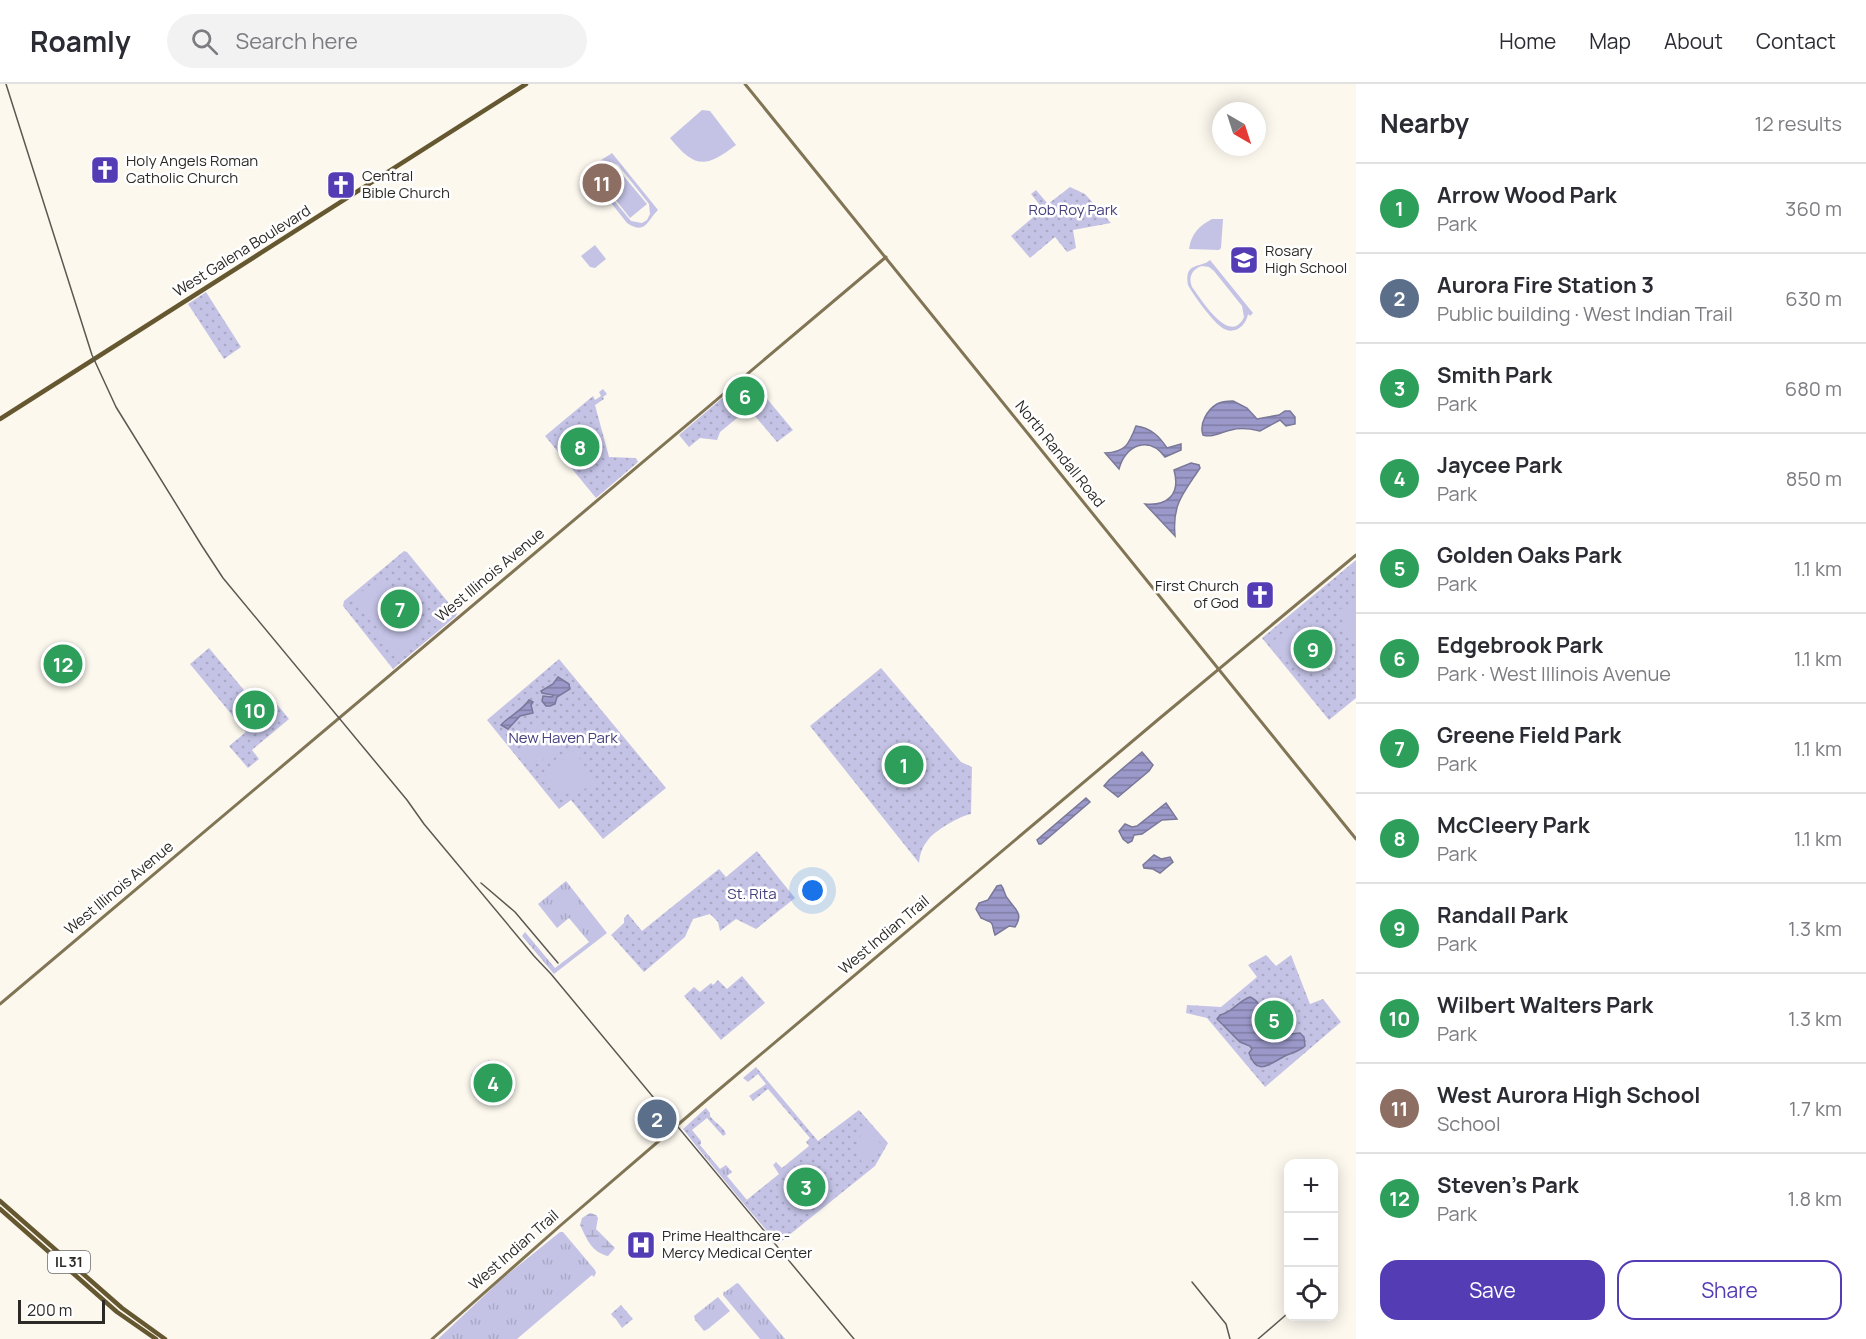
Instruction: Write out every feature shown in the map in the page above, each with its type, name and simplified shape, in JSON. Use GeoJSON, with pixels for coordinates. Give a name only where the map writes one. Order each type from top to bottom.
{"type":"FeatureCollection","features":[{"type":"Feature","properties":{"kind":"main road","name":"West Galena Boulevard"},"geometry":{"type":"LineString","coordinates":[[0,419],[526,84]]}},
{"type":"Feature","properties":{"kind":"main road","name":"North Randall Road"},"geometry":{"type":"LineString","coordinates":[[745,84],[1356,838]]}},
{"type":"Feature","properties":{"kind":"main road","name":"West Illinois Avenue"},"geometry":{"type":"LineString","coordinates":[[0,1004],[886,257]]}},
{"type":"Feature","properties":{"kind":"main road","name":"West Indian Trail"},"geometry":{"type":"LineString","coordinates":[[432,1339],[709,1098],[1356,555]]}},
{"type":"Feature","properties":{"kind":"main road","name":"IL 31"},"geometry":{"type":"LineString","coordinates":[[0,1201],[121,1308],[165,1339]]}},
{"type":"Feature","properties":{"kind":"main road"},"geometry":{"type":"LineString","coordinates":[[0,1209],[117,1312],[156,1339]]}},
{"type":"Feature","properties":{"kind":"green space"},"geometry":{"type":"Polygon","coordinates":[[[702,110],[710,111],[736,145],[717,158],[701,162],[687,155],[670,138],[702,110]]]}},
{"type":"Feature","properties":{"kind":"green space"},"geometry":{"type":"Polygon","coordinates":[[[612,153],[658,210],[643,227],[633,227],[627,223],[593,180],[595,167],[612,153]],[[606,162],[597,169],[597,180],[631,221],[642,223],[650,214],[649,204],[618,165],[606,162]]]}},
{"type":"Feature","properties":{"kind":"green space"},"geometry":{"type":"Polygon","coordinates":[[[616,167],[647,204],[630,218],[600,180],[616,167]]]}},
{"type":"Feature","properties":{"kind":"green space","name":"Rob Roy Park"},"geometry":{"type":"Polygon","coordinates":[[[1070,187],[1085,194],[1111,223],[1073,230],[1076,248],[1067,252],[1055,237],[1030,258],[1011,236],[1043,209],[1031,194],[1036,190],[1048,204],[1070,187]]]}},
{"type":"Feature","properties":{"kind":"green space"},"geometry":{"type":"Polygon","coordinates":[[[1212,219],[1223,219],[1221,248],[1219,250],[1189,249],[1196,231],[1212,219]]]}},
{"type":"Feature","properties":{"kind":"green space"},"geometry":{"type":"Polygon","coordinates":[[[595,245],[606,259],[595,268],[590,267],[581,256],[595,245]]]}},
{"type":"Feature","properties":{"kind":"green space"},"geometry":{"type":"Polygon","coordinates":[[[1210,260],[1253,313],[1250,316],[1248,314],[1247,319],[1238,329],[1229,331],[1220,326],[1188,285],[1188,272],[1210,260]],[[1202,266],[1193,271],[1190,280],[1192,287],[1216,318],[1231,327],[1238,325],[1244,317],[1242,306],[1209,267],[1202,266]]]}},
{"type":"Feature","properties":{"kind":"green space"},"geometry":{"type":"Polygon","coordinates":[[[206,292],[241,347],[224,359],[188,304],[206,292]]]}},
{"type":"Feature","properties":{"kind":"green space"},"geometry":{"type":"Polygon","coordinates":[[[748,376],[793,430],[777,442],[755,416],[742,414],[720,432],[717,440],[700,438],[689,447],[679,435],[748,376]]]}},
{"type":"Feature","properties":{"kind":"green space"},"geometry":{"type":"Polygon","coordinates":[[[603,389],[607,394],[595,405],[609,457],[636,458],[638,462],[596,498],[545,436],[593,396],[595,400],[601,396],[599,392],[603,389]]]}},
{"type":"Feature","properties":{"kind":"green space"},"geometry":{"type":"Polygon","coordinates":[[[404,551],[457,613],[393,669],[343,606],[344,601],[404,551]]]}},
{"type":"Feature","properties":{"kind":"green space"},"geometry":{"type":"Polygon","coordinates":[[[1356,560],[1356,698],[1329,720],[1262,638],[1356,560]]]}},
{"type":"Feature","properties":{"kind":"green space"},"geometry":{"type":"Polygon","coordinates":[[[383,576],[392,591],[394,603],[388,615],[375,626],[353,601],[354,597],[383,576]]]}},
{"type":"Feature","properties":{"kind":"green space"},"geometry":{"type":"Polygon","coordinates":[[[1356,600],[1356,638],[1346,628],[1339,610],[1356,600]]]}},
{"type":"Feature","properties":{"kind":"green space"},"geometry":{"type":"Polygon","coordinates":[[[390,622],[410,623],[422,637],[400,656],[395,656],[377,632],[390,622]]]}},
{"type":"Feature","properties":{"kind":"green space"},"geometry":{"type":"Polygon","coordinates":[[[1294,624],[1316,649],[1303,658],[1293,661],[1278,655],[1269,644],[1294,624]]]}},
{"type":"Feature","properties":{"kind":"green space"},"geometry":{"type":"Polygon","coordinates":[[[209,648],[253,701],[266,691],[289,719],[252,750],[259,759],[248,768],[229,746],[246,732],[190,664],[209,648]]]}},
{"type":"Feature","properties":{"kind":"green space"},"geometry":{"type":"Polygon","coordinates":[[[66,651],[76,663],[61,676],[51,665],[66,651]]]}},
{"type":"Feature","properties":{"kind":"green space","name":"New Haven Park"},"geometry":{"type":"Polygon","coordinates":[[[559,659],[666,788],[603,839],[571,800],[559,809],[487,720],[559,659]]]}},
{"type":"Feature","properties":{"kind":"green space"},"geometry":{"type":"Polygon","coordinates":[[[881,668],[961,762],[972,767],[971,814],[948,824],[931,836],[923,848],[919,863],[810,726],[881,668]]]}},
{"type":"Feature","properties":{"kind":"green space"},"geometry":{"type":"Polygon","coordinates":[[[535,723],[557,746],[548,757],[531,767],[523,755],[521,744],[525,734],[535,723]]]}},
{"type":"Feature","properties":{"kind":"green space"},"geometry":{"type":"Polygon","coordinates":[[[568,750],[572,750],[581,760],[595,782],[573,793],[552,789],[539,777],[568,750]]]}},
{"type":"Feature","properties":{"kind":"green space","name":"St. Rita"},"geometry":{"type":"Polygon","coordinates":[[[757,851],[795,898],[756,929],[736,919],[720,931],[718,922],[710,914],[693,919],[685,937],[644,972],[611,935],[624,923],[624,918],[628,914],[642,931],[719,869],[726,877],[757,851]]]}},
{"type":"Feature","properties":{"kind":"green space"},"geometry":{"type":"Polygon","coordinates":[[[566,881],[607,933],[554,974],[522,936],[525,932],[555,968],[589,942],[569,918],[557,928],[538,904],[566,881]]]}},
{"type":"Feature","properties":{"kind":"green space"},"geometry":{"type":"Polygon","coordinates":[[[1266,955],[1276,966],[1291,955],[1310,1004],[1323,999],[1341,1022],[1265,1087],[1207,1018],[1186,1013],[1187,1005],[1221,1007],[1257,977],[1248,965],[1266,955]]]}},
{"type":"Feature","properties":{"kind":"green space"},"geometry":{"type":"Polygon","coordinates":[[[742,976],[765,1003],[721,1040],[684,996],[694,987],[700,992],[718,980],[727,989],[742,976]]]}},
{"type":"Feature","properties":{"kind":"green space"},"geometry":{"type":"Polygon","coordinates":[[[489,1060],[515,1090],[497,1105],[471,1075],[489,1060]]]}},
{"type":"Feature","properties":{"kind":"green space"},"geometry":{"type":"Polygon","coordinates":[[[756,1067],[818,1141],[859,1110],[888,1143],[875,1166],[778,1244],[743,1203],[779,1174],[773,1165],[776,1162],[782,1168],[809,1146],[806,1142],[810,1138],[768,1089],[753,1101],[749,1096],[766,1084],[758,1074],[748,1082],[743,1078],[756,1067]]]}},
{"type":"Feature","properties":{"kind":"green space"},"geometry":{"type":"Polygon","coordinates":[[[706,1108],[726,1134],[723,1136],[707,1118],[692,1130],[701,1141],[697,1147],[683,1129],[706,1108]]]}},
{"type":"Feature","properties":{"kind":"green space"},"geometry":{"type":"Polygon","coordinates":[[[867,1127],[883,1147],[863,1164],[857,1149],[860,1136],[867,1127]]]}},
{"type":"Feature","properties":{"kind":"green space"},"geometry":{"type":"Polygon","coordinates":[[[700,1145],[720,1169],[726,1165],[732,1172],[727,1176],[747,1200],[743,1203],[697,1147],[700,1145]]]}},
{"type":"Feature","properties":{"kind":"green space"},"geometry":{"type":"Polygon","coordinates":[[[800,1178],[805,1179],[804,1203],[780,1199],[786,1184],[800,1178]]]}},
{"type":"Feature","properties":{"kind":"green space"},"geometry":{"type":"Polygon","coordinates":[[[590,1213],[598,1218],[596,1229],[615,1248],[608,1256],[594,1248],[587,1240],[580,1225],[582,1218],[590,1213]]]}},
{"type":"Feature","properties":{"kind":"green space"},"geometry":{"type":"Polygon","coordinates":[[[560,1232],[563,1232],[595,1270],[594,1277],[592,1275],[517,1339],[438,1339],[503,1278],[560,1232]]]}},
{"type":"Feature","properties":{"kind":"green space"},"geometry":{"type":"Polygon","coordinates":[[[737,1283],[785,1339],[760,1339],[723,1295],[724,1291],[737,1283]]]}},
{"type":"Feature","properties":{"kind":"green space"},"geometry":{"type":"Polygon","coordinates":[[[718,1297],[730,1311],[704,1331],[694,1316],[718,1297]]]}},
{"type":"Feature","properties":{"kind":"green space"},"geometry":{"type":"Polygon","coordinates":[[[621,1305],[633,1319],[622,1328],[611,1314],[621,1305]]]}},
{"type":"Feature","properties":{"kind":"shaded area"},"geometry":{"type":"Polygon","coordinates":[[[1233,401],[1247,408],[1257,419],[1290,411],[1295,417],[1295,424],[1286,426],[1280,420],[1260,431],[1239,429],[1214,435],[1203,435],[1203,422],[1210,410],[1219,403],[1233,401]]]}},
{"type":"Feature","properties":{"kind":"shaded area"},"geometry":{"type":"Polygon","coordinates":[[[1136,426],[1154,433],[1167,448],[1181,444],[1181,450],[1165,457],[1152,446],[1138,446],[1126,454],[1119,469],[1105,453],[1118,451],[1126,446],[1136,426]]]}},
{"type":"Feature","properties":{"kind":"shaded area"},"geometry":{"type":"Polygon","coordinates":[[[1191,463],[1199,465],[1200,468],[1177,507],[1175,536],[1145,504],[1166,501],[1176,486],[1174,470],[1191,463]]]}},
{"type":"Feature","properties":{"kind":"shaded area"},"geometry":{"type":"Polygon","coordinates":[[[558,677],[569,684],[570,689],[557,697],[555,704],[546,706],[542,701],[543,696],[552,697],[553,695],[541,691],[553,684],[558,677]]]}},
{"type":"Feature","properties":{"kind":"shaded area"},"geometry":{"type":"Polygon","coordinates":[[[529,700],[533,702],[531,705],[533,713],[520,716],[508,729],[501,725],[523,707],[529,700]]]}},
{"type":"Feature","properties":{"kind":"shaded area"},"geometry":{"type":"Polygon","coordinates":[[[1142,752],[1153,765],[1118,797],[1104,786],[1142,752]]]}},
{"type":"Feature","properties":{"kind":"shaded area"},"geometry":{"type":"Polygon","coordinates":[[[1086,798],[1090,802],[1039,844],[1037,840],[1086,798]]]}},
{"type":"Feature","properties":{"kind":"shaded area"},"geometry":{"type":"Polygon","coordinates":[[[1166,803],[1177,819],[1162,820],[1142,834],[1134,835],[1132,841],[1128,843],[1123,839],[1119,831],[1125,824],[1132,827],[1137,826],[1166,803]]]}},
{"type":"Feature","properties":{"kind":"shaded area"},"geometry":{"type":"Polygon","coordinates":[[[1154,855],[1161,859],[1170,857],[1173,862],[1160,873],[1144,868],[1143,865],[1154,855]]]}},
{"type":"Feature","properties":{"kind":"shaded area"},"geometry":{"type":"Polygon","coordinates":[[[1001,885],[1018,912],[1019,918],[1015,927],[1009,926],[995,935],[992,924],[981,918],[976,909],[979,903],[988,900],[997,886],[1001,885]]]}},
{"type":"Feature","properties":{"kind":"shaded area"},"geometry":{"type":"Polygon","coordinates":[[[1250,997],[1259,1005],[1275,1031],[1283,1035],[1300,1033],[1304,1037],[1305,1046],[1263,1067],[1256,1064],[1249,1053],[1252,1049],[1250,1046],[1240,1042],[1217,1019],[1250,997]]]}},
{"type":"Feature","properties":{"kind":"railway"},"geometry":{"type":"LineString","coordinates":[[6,84],[92,355],[116,407],[223,578],[407,800],[424,824],[854,1339]]}},
{"type":"Feature","properties":{"kind":"railway"},"geometry":{"type":"LineString","coordinates":[[481,883],[515,912],[558,963]]}},
{"type":"Feature","properties":{"kind":"railway"},"geometry":{"type":"LineString","coordinates":[[1192,1282],[1226,1324],[1230,1339]]}},
{"type":"Feature","properties":{"kind":"railway"},"geometry":{"type":"LineString","coordinates":[[1258,1339],[1284,1317]]}},
{"type":"Feature","properties":{"kind":"place","name":"Holy Angels Roman Catholic Church"},"geometry":{"type":"Point","coordinates":[105,170]}},
{"type":"Feature","properties":{"kind":"place","name":"West Aurora High School"},"geometry":{"type":"Point","coordinates":[602,183]}},
{"type":"Feature","properties":{"kind":"place","name":"Central Bible Church"},"geometry":{"type":"Point","coordinates":[341,185]}},
{"type":"Feature","properties":{"kind":"place","name":"Rosary High School"},"geometry":{"type":"Point","coordinates":[1244,260]}},
{"type":"Feature","properties":{"kind":"place","name":"Edgebrook Park"},"geometry":{"type":"Point","coordinates":[745,396]}},
{"type":"Feature","properties":{"kind":"place","name":"McCleery Park"},"geometry":{"type":"Point","coordinates":[580,447]}},
{"type":"Feature","properties":{"kind":"place","name":"First Church of God"},"geometry":{"type":"Point","coordinates":[1260,595]}},
{"type":"Feature","properties":{"kind":"place","name":"Greene Field Park"},"geometry":{"type":"Point","coordinates":[400,609]}},
{"type":"Feature","properties":{"kind":"place","name":"Randall Park"},"geometry":{"type":"Point","coordinates":[1313,649]}},
{"type":"Feature","properties":{"kind":"place","name":"Steven's Park"},"geometry":{"type":"Point","coordinates":[63,664]}},
{"type":"Feature","properties":{"kind":"place","name":"Wilbert Walters Park"},"geometry":{"type":"Point","coordinates":[255,710]}},
{"type":"Feature","properties":{"kind":"place","name":"Arrow Wood Park"},"geometry":{"type":"Point","coordinates":[904,765]}},
{"type":"Feature","properties":{"kind":"place","name":"Golden Oaks Park"},"geometry":{"type":"Point","coordinates":[1274,1020]}},
{"type":"Feature","properties":{"kind":"place","name":"Jaycee Park"},"geometry":{"type":"Point","coordinates":[493,1083]}},
{"type":"Feature","properties":{"kind":"place","name":"Aurora Fire Station 3"},"geometry":{"type":"Point","coordinates":[657,1119]}},
{"type":"Feature","properties":{"kind":"place","name":"Smith Park"},"geometry":{"type":"Point","coordinates":[806,1187]}},
{"type":"Feature","properties":{"kind":"place","name":"Prime Healthcare - Mercy Medical Center"},"geometry":{"type":"Point","coordinates":[641,1245]}}]}
